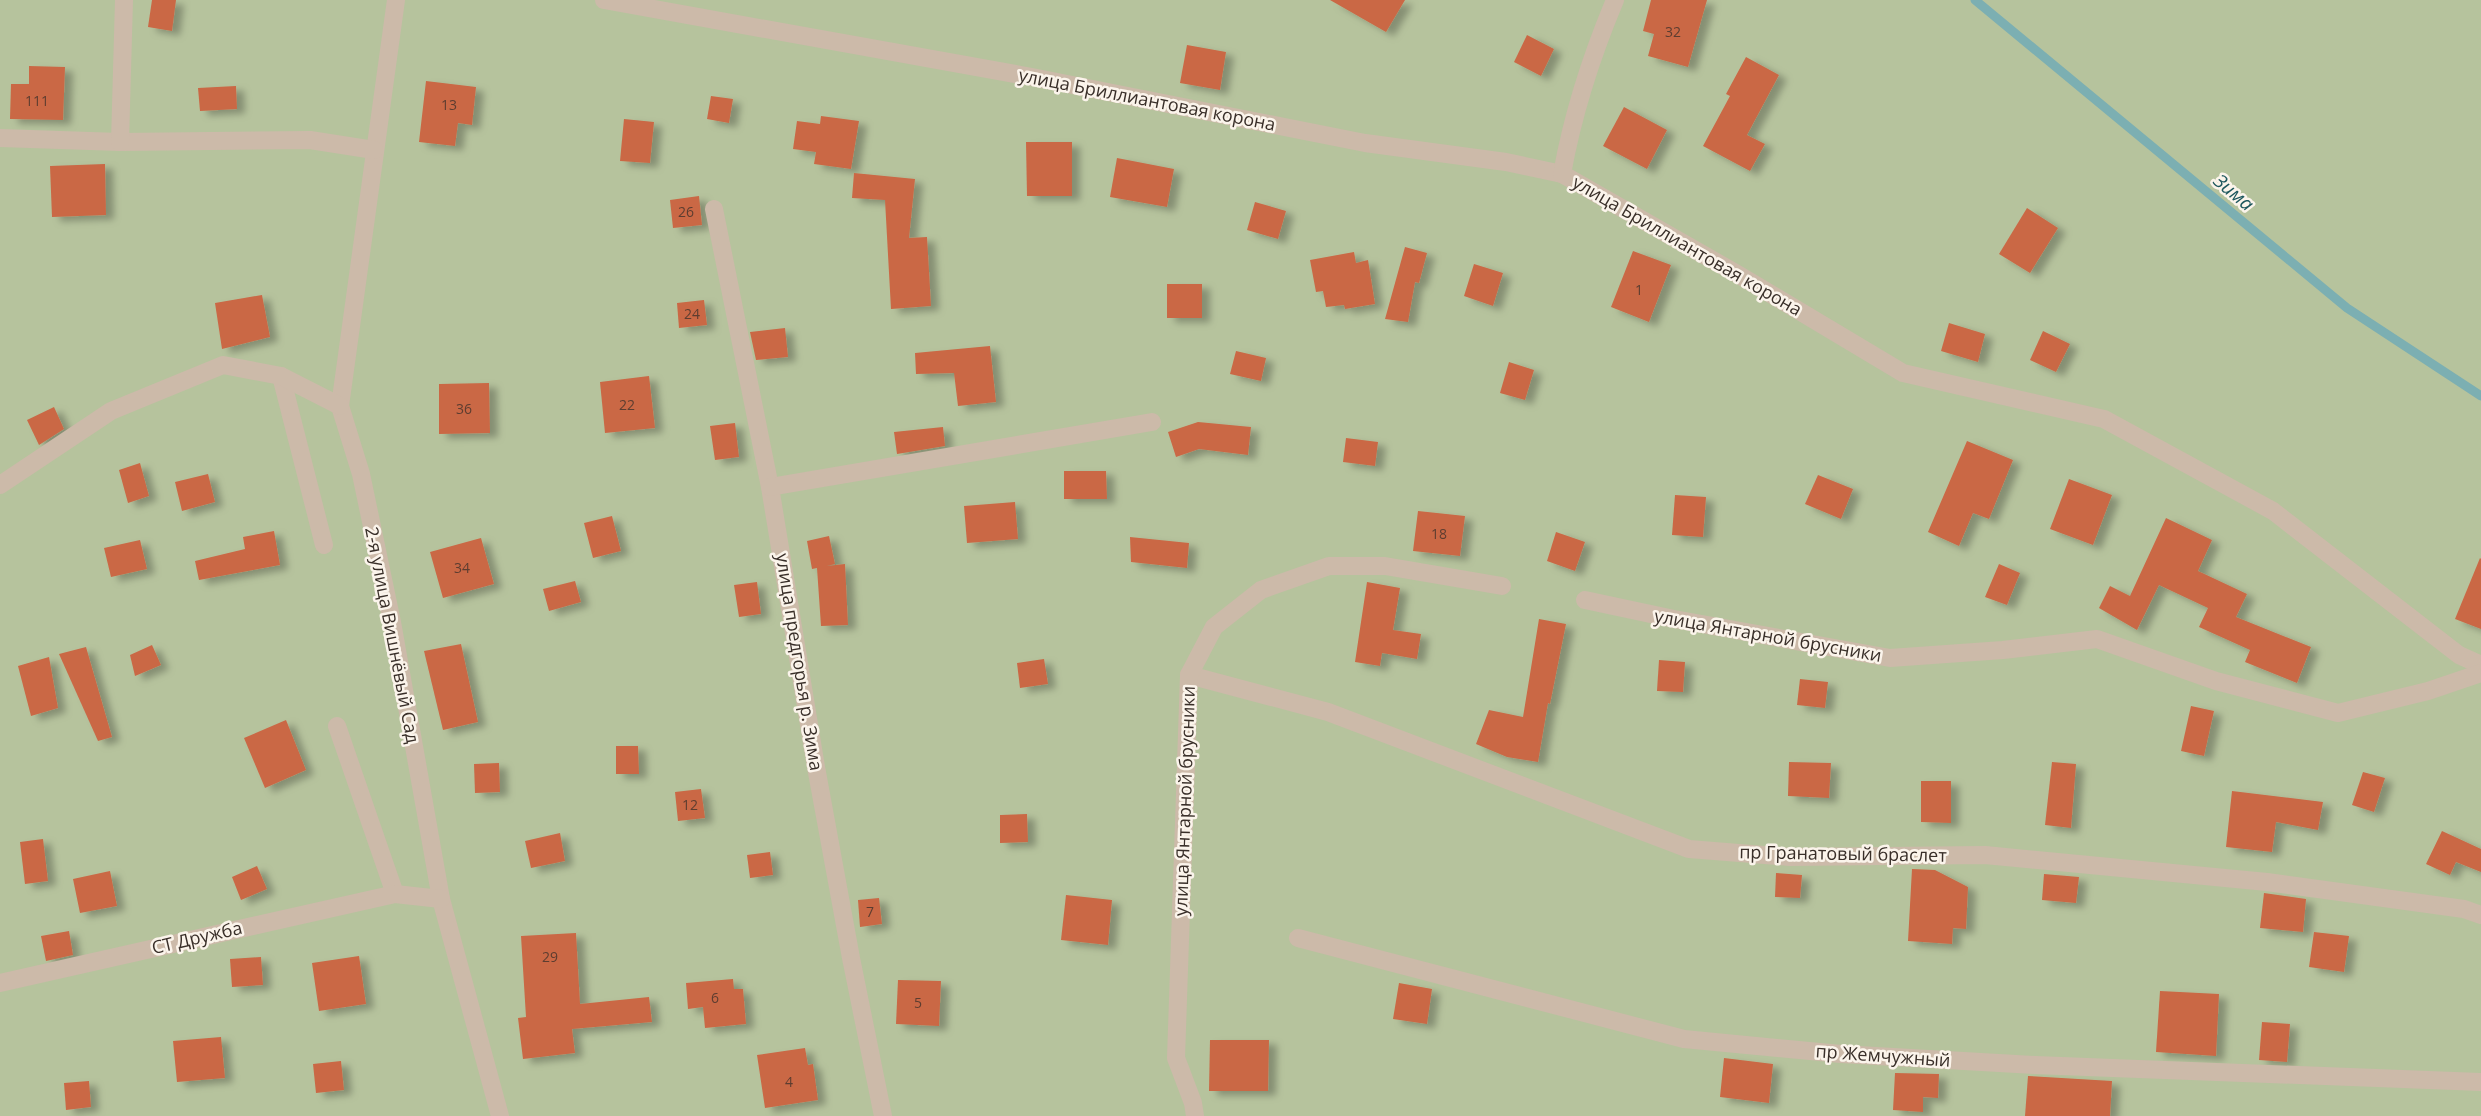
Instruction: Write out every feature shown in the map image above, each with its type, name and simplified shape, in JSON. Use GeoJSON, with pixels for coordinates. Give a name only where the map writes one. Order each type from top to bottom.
{"type":"FeatureCollection","features":[{"type":"Feature","properties":{"kind":"street"},"geometry":{"type":"LineString","coordinates":[[120,142],[124,0]]}},
{"type":"Feature","properties":{"kind":"street","name":"2-я улица Вишнёвый Сад"},"geometry":{"type":"LineString","coordinates":[[396,0],[340,406],[361,474],[392,622],[441,899],[500,1116]]}},
{"type":"Feature","properties":{"kind":"street","name":"улица Бриллиантовая корона"},"geometry":{"type":"LineString","coordinates":[[604,0],[1032,77],[1365,143],[1506,162],[1562,174],[1903,373],[2104,419],[2273,511],[2459,655],[2481,665]]}},
{"type":"Feature","properties":{"kind":"street"},"geometry":{"type":"LineString","coordinates":[[1562,174],[1572,123],[1593,50],[1615,0]]}},
{"type":"Feature","properties":{"kind":"street"},"geometry":{"type":"LineString","coordinates":[[0,138],[120,142],[310,140],[374,150]]}},
{"type":"Feature","properties":{"kind":"street","name":"улица предгорья р. Зима"},"geometry":{"type":"LineString","coordinates":[[713,209],[770,487],[816,767],[883,1116]]}},
{"type":"Feature","properties":{"kind":"street"},"geometry":{"type":"LineString","coordinates":[[0,485],[111,411],[223,365],[281,376],[340,406]]}},
{"type":"Feature","properties":{"kind":"street"},"geometry":{"type":"LineString","coordinates":[[281,376],[324,545]]}},
{"type":"Feature","properties":{"kind":"street"},"geometry":{"type":"LineString","coordinates":[[770,487],[1152,422]]}},
{"type":"Feature","properties":{"kind":"street","name":"улица Янтарной брусники"},"geometry":{"type":"LineString","coordinates":[[1195,1116],[1193,1103],[1176,1058],[1189,675],[1214,626],[1261,590],[1329,566],[1385,566],[1502,586]]}},
{"type":"Feature","properties":{"kind":"street","name":"улица Янтарной брусники"},"geometry":{"type":"LineString","coordinates":[[1585,600],[1890,658],[2003,650],[2096,639],[2216,681],[2339,713],[2428,691],[2481,673]]}},
{"type":"Feature","properties":{"kind":"street","name":"пр Гранатовый браслет"},"geometry":{"type":"LineString","coordinates":[[1189,675],[1328,712],[1689,849],[1790,857],[1985,855],[2267,882],[2464,909],[2481,915]]}},
{"type":"Feature","properties":{"kind":"street"},"geometry":{"type":"LineString","coordinates":[[337,726],[394,894]]}},
{"type":"Feature","properties":{"kind":"street","name":"СТ Дружба"},"geometry":{"type":"LineString","coordinates":[[0,983],[394,894],[441,899]]}},
{"type":"Feature","properties":{"kind":"street","name":"пр Жемчужный"},"geometry":{"type":"LineString","coordinates":[[1298,938],[1684,1039],[1841,1054],[2035,1065],[2481,1082]]}},
{"type":"Feature","properties":{"kind":"green space"},"geometry":{"type":"Polygon","coordinates":[[[0,0],[2481,0],[2481,1116],[0,1116],[0,0]]]}},
{"type":"Feature","properties":{"kind":"building"},"geometry":{"type":"Polygon","coordinates":[[[152,0],[176,0],[172,31],[148,27],[152,0]]]}},
{"type":"Feature","properties":{"kind":"building"},"geometry":{"type":"Polygon","coordinates":[[[1330,0],[1405,0],[1386,32],[1330,0]]]}},
{"type":"Feature","properties":{"kind":"building"},"geometry":{"type":"Polygon","coordinates":[[[1651,0],[1707,0],[1688,67],[1648,56],[1654,34],[1643,31],[1651,0]]]}},
{"type":"Feature","properties":{"kind":"building"},"geometry":{"type":"Polygon","coordinates":[[[1527,35],[1554,49],[1541,76],[1514,62],[1527,35]]]}},
{"type":"Feature","properties":{"kind":"building"},"geometry":{"type":"Polygon","coordinates":[[[1187,45],[1226,52],[1220,90],[1180,83],[1187,45]]]}},
{"type":"Feature","properties":{"kind":"building"},"geometry":{"type":"Polygon","coordinates":[[[1746,57],[1779,75],[1747,135],[1765,144],[1750,171],[1703,146],[1730,96],[1726,94],[1746,57]]]}},
{"type":"Feature","properties":{"kind":"building"},"geometry":{"type":"Polygon","coordinates":[[[29,66],[65,67],[63,120],[10,119],[11,84],[29,84],[29,66]]]}},
{"type":"Feature","properties":{"kind":"building"},"geometry":{"type":"Polygon","coordinates":[[[426,81],[476,87],[472,125],[458,123],[455,146],[419,142],[426,81]]]}},
{"type":"Feature","properties":{"kind":"building"},"geometry":{"type":"Polygon","coordinates":[[[236,86],[237,109],[200,111],[198,88],[236,86]]]}},
{"type":"Feature","properties":{"kind":"building"},"geometry":{"type":"Polygon","coordinates":[[[711,96],[733,99],[729,123],[707,119],[711,96]]]}},
{"type":"Feature","properties":{"kind":"building"},"geometry":{"type":"Polygon","coordinates":[[[1624,107],[1667,130],[1647,169],[1603,146],[1624,107]]]}},
{"type":"Feature","properties":{"kind":"building"},"geometry":{"type":"Polygon","coordinates":[[[821,116],[859,121],[851,169],[814,164],[816,152],[793,149],[797,121],[820,124],[821,116]]]}},
{"type":"Feature","properties":{"kind":"building"},"geometry":{"type":"Polygon","coordinates":[[[624,119],[654,122],[650,163],[620,161],[624,119]]]}},
{"type":"Feature","properties":{"kind":"building"},"geometry":{"type":"Polygon","coordinates":[[[1026,142],[1072,142],[1072,196],[1027,196],[1026,142]]]}},
{"type":"Feature","properties":{"kind":"building"},"geometry":{"type":"Polygon","coordinates":[[[1117,158],[1174,169],[1167,207],[1110,197],[1117,158]]]}},
{"type":"Feature","properties":{"kind":"building"},"geometry":{"type":"Polygon","coordinates":[[[105,164],[106,215],[52,217],[50,166],[105,164]]]}},
{"type":"Feature","properties":{"kind":"building"},"geometry":{"type":"Polygon","coordinates":[[[854,173],[915,179],[909,238],[927,237],[931,306],[891,309],[885,200],[852,198],[854,173]]]}},
{"type":"Feature","properties":{"kind":"building"},"geometry":{"type":"Polygon","coordinates":[[[699,196],[702,225],[673,228],[670,200],[699,196]]]}},
{"type":"Feature","properties":{"kind":"building"},"geometry":{"type":"Polygon","coordinates":[[[1255,202],[1286,211],[1278,239],[1247,230],[1255,202]]]}},
{"type":"Feature","properties":{"kind":"building"},"geometry":{"type":"Polygon","coordinates":[[[2027,208],[2058,228],[2030,273],[1999,254],[2027,208]]]}},
{"type":"Feature","properties":{"kind":"building"},"geometry":{"type":"Polygon","coordinates":[[[1405,247],[1427,253],[1419,283],[1415,282],[1408,322],[1385,319],[1405,247]]]}},
{"type":"Feature","properties":{"kind":"building"},"geometry":{"type":"Polygon","coordinates":[[[1633,251],[1671,265],[1649,322],[1611,307],[1633,251]]]}},
{"type":"Feature","properties":{"kind":"building"},"geometry":{"type":"Polygon","coordinates":[[[1354,252],[1356,263],[1368,260],[1375,304],[1345,309],[1344,305],[1326,307],[1323,291],[1316,292],[1310,260],[1354,252]]]}},
{"type":"Feature","properties":{"kind":"building"},"geometry":{"type":"Polygon","coordinates":[[[1474,264],[1503,273],[1493,306],[1464,296],[1474,264]]]}},
{"type":"Feature","properties":{"kind":"building"},"geometry":{"type":"Polygon","coordinates":[[[1167,284],[1202,284],[1202,318],[1167,318],[1167,284]]]}},
{"type":"Feature","properties":{"kind":"building"},"geometry":{"type":"Polygon","coordinates":[[[262,295],[270,337],[222,349],[215,303],[262,295]]]}},
{"type":"Feature","properties":{"kind":"building"},"geometry":{"type":"Polygon","coordinates":[[[704,300],[707,325],[679,328],[677,303],[704,300]]]}},
{"type":"Feature","properties":{"kind":"building"},"geometry":{"type":"Polygon","coordinates":[[[1949,323],[1985,334],[1978,362],[1941,351],[1949,323]]]}},
{"type":"Feature","properties":{"kind":"building"},"geometry":{"type":"Polygon","coordinates":[[[785,328],[788,357],[756,360],[750,332],[785,328]]]}},
{"type":"Feature","properties":{"kind":"building"},"geometry":{"type":"Polygon","coordinates":[[[2043,331],[2070,344],[2056,372],[2030,360],[2043,331]]]}},
{"type":"Feature","properties":{"kind":"building"},"geometry":{"type":"Polygon","coordinates":[[[990,346],[996,402],[958,406],[954,373],[916,374],[915,353],[990,346]]]}},
{"type":"Feature","properties":{"kind":"building"},"geometry":{"type":"Polygon","coordinates":[[[1236,351],[1266,358],[1261,381],[1230,374],[1236,351]]]}},
{"type":"Feature","properties":{"kind":"building"},"geometry":{"type":"Polygon","coordinates":[[[1509,362],[1534,370],[1525,400],[1500,393],[1509,362]]]}},
{"type":"Feature","properties":{"kind":"building"},"geometry":{"type":"Polygon","coordinates":[[[649,376],[655,428],[605,433],[600,382],[649,376]]]}},
{"type":"Feature","properties":{"kind":"building"},"geometry":{"type":"Polygon","coordinates":[[[489,383],[490,433],[439,434],[439,384],[489,383]]]}},
{"type":"Feature","properties":{"kind":"building"},"geometry":{"type":"Polygon","coordinates":[[[54,407],[64,429],[39,445],[27,420],[54,407]]]}},
{"type":"Feature","properties":{"kind":"building"},"geometry":{"type":"Polygon","coordinates":[[[1198,422],[1251,427],[1248,455],[1199,449],[1176,457],[1168,432],[1198,422]]]}},
{"type":"Feature","properties":{"kind":"building"},"geometry":{"type":"Polygon","coordinates":[[[735,423],[739,457],[715,460],[710,426],[735,423]]]}},
{"type":"Feature","properties":{"kind":"building"},"geometry":{"type":"Polygon","coordinates":[[[943,427],[945,446],[897,454],[894,432],[943,427]]]}},
{"type":"Feature","properties":{"kind":"building"},"geometry":{"type":"Polygon","coordinates":[[[1346,438],[1378,442],[1375,466],[1343,462],[1346,438]]]}},
{"type":"Feature","properties":{"kind":"building"},"geometry":{"type":"Polygon","coordinates":[[[1967,441],[2013,460],[1989,519],[1973,513],[1959,546],[1928,532],[1967,441]]]}},
{"type":"Feature","properties":{"kind":"building"},"geometry":{"type":"Polygon","coordinates":[[[140,463],[149,496],[128,503],[119,470],[140,463]]]}},
{"type":"Feature","properties":{"kind":"building"},"geometry":{"type":"Polygon","coordinates":[[[1064,471],[1106,471],[1107,499],[1064,499],[1064,471]]]}},
{"type":"Feature","properties":{"kind":"building"},"geometry":{"type":"Polygon","coordinates":[[[208,474],[215,502],[182,511],[175,482],[208,474]]]}},
{"type":"Feature","properties":{"kind":"building"},"geometry":{"type":"Polygon","coordinates":[[[1818,475],[1853,489],[1841,519],[1805,504],[1818,475]]]}},
{"type":"Feature","properties":{"kind":"building"},"geometry":{"type":"Polygon","coordinates":[[[2069,479],[2112,495],[2093,545],[2050,529],[2069,479]]]}},
{"type":"Feature","properties":{"kind":"building"},"geometry":{"type":"Polygon","coordinates":[[[1675,495],[1706,497],[1703,537],[1672,535],[1675,495]]]}},
{"type":"Feature","properties":{"kind":"building"},"geometry":{"type":"Polygon","coordinates":[[[1015,502],[1018,539],[967,543],[964,506],[1015,502]]]}},
{"type":"Feature","properties":{"kind":"building"},"geometry":{"type":"Polygon","coordinates":[[[1418,511],[1465,516],[1460,556],[1413,551],[1418,511]]]}},
{"type":"Feature","properties":{"kind":"building"},"geometry":{"type":"Polygon","coordinates":[[[612,516],[621,551],[593,558],[584,523],[612,516]]]}},
{"type":"Feature","properties":{"kind":"building"},"geometry":{"type":"Polygon","coordinates":[[[2166,518],[2212,540],[2198,571],[2247,594],[2236,617],[2311,647],[2297,683],[2245,662],[2250,650],[2199,627],[2208,608],[2159,585],[2137,630],[2099,608],[2110,586],[2130,596],[2166,518]]]}},
{"type":"Feature","properties":{"kind":"building"},"geometry":{"type":"Polygon","coordinates":[[[274,531],[280,565],[199,580],[195,561],[245,549],[243,537],[274,531]]]}},
{"type":"Feature","properties":{"kind":"building"},"geometry":{"type":"Polygon","coordinates":[[[1556,532],[1585,542],[1575,571],[1547,561],[1556,532]]]}},
{"type":"Feature","properties":{"kind":"building"},"geometry":{"type":"Polygon","coordinates":[[[829,536],[835,564],[827,566],[845,564],[848,625],[821,626],[817,568],[812,569],[807,541],[829,536]]]}},
{"type":"Feature","properties":{"kind":"building"},"geometry":{"type":"Polygon","coordinates":[[[1130,537],[1189,543],[1187,568],[1131,562],[1130,537]]]}},
{"type":"Feature","properties":{"kind":"building"},"geometry":{"type":"Polygon","coordinates":[[[481,538],[494,584],[443,598],[430,552],[481,538]]]}},
{"type":"Feature","properties":{"kind":"building"},"geometry":{"type":"Polygon","coordinates":[[[140,540],[147,569],[111,577],[104,548],[140,540]]]}},
{"type":"Feature","properties":{"kind":"building"},"geometry":{"type":"Polygon","coordinates":[[[2481,559],[2481,629],[2455,619],[2481,559]]]}},
{"type":"Feature","properties":{"kind":"building"},"geometry":{"type":"Polygon","coordinates":[[[1999,564],[2020,573],[2007,605],[1985,597],[1999,564]]]}},
{"type":"Feature","properties":{"kind":"building"},"geometry":{"type":"Polygon","coordinates":[[[575,581],[581,602],[549,611],[543,589],[575,581]]]}},
{"type":"Feature","properties":{"kind":"building"},"geometry":{"type":"Polygon","coordinates":[[[757,582],[761,614],[739,617],[734,585],[757,582]]]}},
{"type":"Feature","properties":{"kind":"building"},"geometry":{"type":"Polygon","coordinates":[[[1367,582],[1400,588],[1393,630],[1421,634],[1417,659],[1382,653],[1380,666],[1355,662],[1367,582]]]}},
{"type":"Feature","properties":{"kind":"building"},"geometry":{"type":"Polygon","coordinates":[[[1539,619],[1566,624],[1538,762],[1507,757],[1476,744],[1489,710],[1523,717],[1539,619]]]}},
{"type":"Feature","properties":{"kind":"building"},"geometry":{"type":"Polygon","coordinates":[[[461,644],[478,722],[443,730],[424,651],[461,644]]]}},
{"type":"Feature","properties":{"kind":"building"},"geometry":{"type":"Polygon","coordinates":[[[152,645],[161,665],[135,676],[130,655],[152,645]]]}},
{"type":"Feature","properties":{"kind":"building"},"geometry":{"type":"Polygon","coordinates":[[[86,647],[112,737],[98,741],[59,654],[86,647]]]}},
{"type":"Feature","properties":{"kind":"building"},"geometry":{"type":"Polygon","coordinates":[[[49,657],[58,708],[31,716],[18,666],[49,657]]]}},
{"type":"Feature","properties":{"kind":"building"},"geometry":{"type":"Polygon","coordinates":[[[1044,659],[1048,684],[1020,688],[1017,663],[1044,659]]]}},
{"type":"Feature","properties":{"kind":"building"},"geometry":{"type":"Polygon","coordinates":[[[1659,660],[1685,662],[1683,692],[1657,691],[1659,660]]]}},
{"type":"Feature","properties":{"kind":"building"},"geometry":{"type":"Polygon","coordinates":[[[1800,679],[1828,682],[1825,708],[1797,705],[1800,679]]]}},
{"type":"Feature","properties":{"kind":"building"},"geometry":{"type":"Polygon","coordinates":[[[2191,706],[2214,711],[2204,756],[2181,751],[2191,706]]]}},
{"type":"Feature","properties":{"kind":"building"},"geometry":{"type":"Polygon","coordinates":[[[286,720],[306,770],[265,788],[244,738],[286,720]]]}},
{"type":"Feature","properties":{"kind":"building"},"geometry":{"type":"Polygon","coordinates":[[[616,746],[638,746],[639,774],[616,774],[616,746]]]}},
{"type":"Feature","properties":{"kind":"building"},"geometry":{"type":"Polygon","coordinates":[[[1789,762],[1831,763],[1829,798],[1788,796],[1789,762]]]}},
{"type":"Feature","properties":{"kind":"building"},"geometry":{"type":"Polygon","coordinates":[[[2052,762],[2076,764],[2071,828],[2045,825],[2052,762]]]}},
{"type":"Feature","properties":{"kind":"building"},"geometry":{"type":"Polygon","coordinates":[[[499,763],[500,792],[475,793],[474,764],[499,763]]]}},
{"type":"Feature","properties":{"kind":"building"},"geometry":{"type":"Polygon","coordinates":[[[2363,772],[2385,778],[2374,812],[2352,805],[2363,772]]]}},
{"type":"Feature","properties":{"kind":"building"},"geometry":{"type":"Polygon","coordinates":[[[1921,781],[1951,781],[1951,823],[1921,822],[1921,781]]]}},
{"type":"Feature","properties":{"kind":"building"},"geometry":{"type":"Polygon","coordinates":[[[701,789],[705,818],[678,821],[675,792],[701,789]]]}},
{"type":"Feature","properties":{"kind":"building"},"geometry":{"type":"Polygon","coordinates":[[[2232,791],[2323,802],[2318,830],[2276,822],[2272,852],[2226,847],[2232,791]]]}},
{"type":"Feature","properties":{"kind":"building"},"geometry":{"type":"Polygon","coordinates":[[[1027,814],[1028,842],[1000,843],[1000,815],[1027,814]]]}},
{"type":"Feature","properties":{"kind":"building"},"geometry":{"type":"Polygon","coordinates":[[[2442,831],[2481,849],[2481,872],[2456,862],[2450,875],[2426,864],[2442,831]]]}},
{"type":"Feature","properties":{"kind":"building"},"geometry":{"type":"Polygon","coordinates":[[[560,833],[565,861],[531,868],[525,841],[560,833]]]}},
{"type":"Feature","properties":{"kind":"building"},"geometry":{"type":"Polygon","coordinates":[[[43,839],[48,881],[25,884],[20,842],[43,839]]]}},
{"type":"Feature","properties":{"kind":"building"},"geometry":{"type":"Polygon","coordinates":[[[770,852],[773,875],[750,878],[747,855],[770,852]]]}},
{"type":"Feature","properties":{"kind":"building"},"geometry":{"type":"Polygon","coordinates":[[[257,866],[267,889],[241,900],[232,877],[257,866]]]}},
{"type":"Feature","properties":{"kind":"building"},"geometry":{"type":"Polygon","coordinates":[[[1912,869],[1935,870],[1968,887],[1966,929],[1953,928],[1952,944],[1908,941],[1912,869]]]}},
{"type":"Feature","properties":{"kind":"building"},"geometry":{"type":"Polygon","coordinates":[[[110,871],[117,906],[80,913],[73,879],[110,871]]]}},
{"type":"Feature","properties":{"kind":"building"},"geometry":{"type":"Polygon","coordinates":[[[1776,873],[1802,875],[1800,898],[1775,897],[1776,873]]]}},
{"type":"Feature","properties":{"kind":"building"},"geometry":{"type":"Polygon","coordinates":[[[2044,874],[2079,877],[2076,903],[2042,900],[2044,874]]]}},
{"type":"Feature","properties":{"kind":"building"},"geometry":{"type":"Polygon","coordinates":[[[2264,893],[2306,899],[2303,932],[2260,928],[2264,893]]]}},
{"type":"Feature","properties":{"kind":"building"},"geometry":{"type":"Polygon","coordinates":[[[1066,895],[1112,900],[1108,945],[1061,940],[1066,895]]]}},
{"type":"Feature","properties":{"kind":"building"},"geometry":{"type":"Polygon","coordinates":[[[879,898],[882,924],[860,927],[858,900],[879,898]]]}},
{"type":"Feature","properties":{"kind":"building"},"geometry":{"type":"Polygon","coordinates":[[[69,931],[73,955],[46,961],[41,936],[69,931]]]}},
{"type":"Feature","properties":{"kind":"building"},"geometry":{"type":"Polygon","coordinates":[[[2314,932],[2349,936],[2344,972],[2309,967],[2314,932]]]}},
{"type":"Feature","properties":{"kind":"building"},"geometry":{"type":"Polygon","coordinates":[[[576,933],[580,1004],[649,997],[652,1022],[572,1029],[575,1053],[523,1059],[518,1018],[526,1017],[521,936],[576,933]]]}},
{"type":"Feature","properties":{"kind":"building"},"geometry":{"type":"Polygon","coordinates":[[[359,956],[366,1004],[319,1011],[312,963],[359,956]]]}},
{"type":"Feature","properties":{"kind":"building"},"geometry":{"type":"Polygon","coordinates":[[[261,957],[263,985],[232,987],[230,959],[261,957]]]}},
{"type":"Feature","properties":{"kind":"building"},"geometry":{"type":"Polygon","coordinates":[[[733,979],[734,989],[743,989],[746,1024],[705,1028],[703,1007],[688,1009],[686,983],[733,979]]]}},
{"type":"Feature","properties":{"kind":"building"},"geometry":{"type":"Polygon","coordinates":[[[898,980],[941,981],[939,1026],[896,1024],[898,980]]]}},
{"type":"Feature","properties":{"kind":"building"},"geometry":{"type":"Polygon","coordinates":[[[1399,983],[1432,989],[1427,1024],[1393,1019],[1399,983]]]}},
{"type":"Feature","properties":{"kind":"building"},"geometry":{"type":"Polygon","coordinates":[[[2160,991],[2219,994],[2216,1056],[2156,1052],[2160,991]]]}},
{"type":"Feature","properties":{"kind":"building"},"geometry":{"type":"Polygon","coordinates":[[[2262,1022],[2290,1024],[2287,1062],[2259,1060],[2262,1022]]]}},
{"type":"Feature","properties":{"kind":"building"},"geometry":{"type":"Polygon","coordinates":[[[221,1037],[225,1078],[177,1082],[173,1041],[221,1037]]]}},
{"type":"Feature","properties":{"kind":"building"},"geometry":{"type":"Polygon","coordinates":[[[1210,1040],[1269,1040],[1268,1091],[1209,1091],[1210,1040]]]}},
{"type":"Feature","properties":{"kind":"building"},"geometry":{"type":"Polygon","coordinates":[[[805,1048],[808,1065],[813,1064],[818,1100],[765,1108],[757,1055],[805,1048]]]}},
{"type":"Feature","properties":{"kind":"building"},"geometry":{"type":"Polygon","coordinates":[[[1724,1058],[1773,1064],[1769,1103],[1720,1097],[1724,1058]]]}},
{"type":"Feature","properties":{"kind":"building"},"geometry":{"type":"Polygon","coordinates":[[[341,1061],[344,1090],[316,1093],[313,1064],[341,1061]]]}},
{"type":"Feature","properties":{"kind":"building"},"geometry":{"type":"Polygon","coordinates":[[[1895,1073],[1939,1074],[1938,1098],[1923,1097],[1923,1112],[1893,1110],[1895,1073]]]}},
{"type":"Feature","properties":{"kind":"building"},"geometry":{"type":"Polygon","coordinates":[[[2028,1076],[2112,1081],[2110,1116],[2025,1116],[2028,1076]]]}},
{"type":"Feature","properties":{"kind":"building"},"geometry":{"type":"Polygon","coordinates":[[[89,1081],[91,1107],[66,1110],[64,1083],[89,1081]]]}},
{"type":"Feature","properties":{"kind":"waterway","name":"Зима"},"geometry":{"type":"LineString","coordinates":[[1975,0],[2347,308],[2481,396]]}}]}
